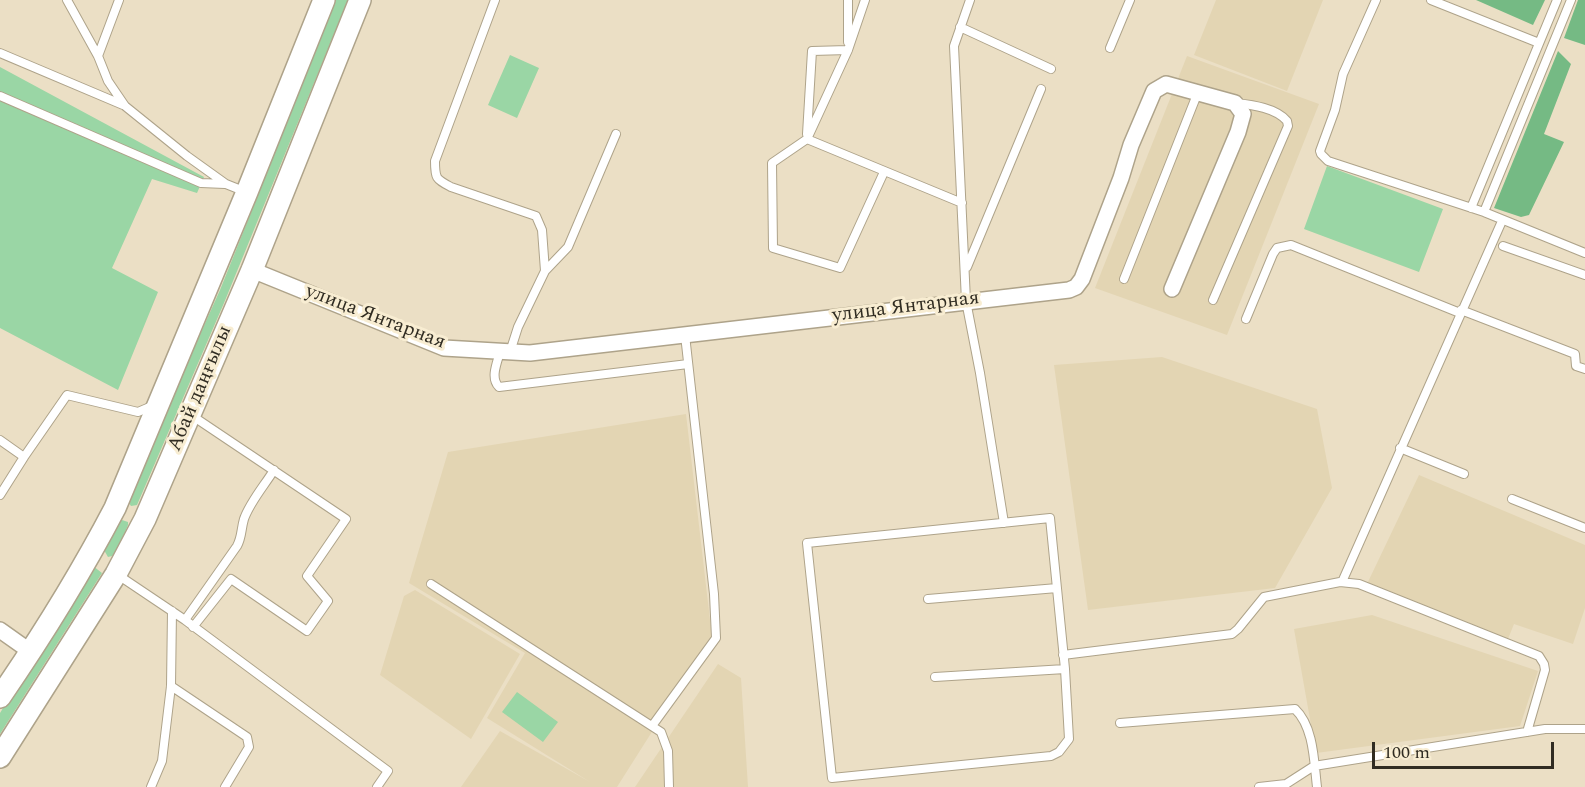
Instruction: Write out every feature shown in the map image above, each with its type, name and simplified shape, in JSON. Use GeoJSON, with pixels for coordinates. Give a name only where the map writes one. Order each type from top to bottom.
{"type":"FeatureCollection","features":[{"type":"Feature","properties":{"kind":"main road","name":"Абай даңғылы"},"geometry":{"type":"LineString","coordinates":[[0,697],[31,652],[89,558],[115,508],[248,192],[324,0]]}},
{"type":"Feature","properties":{"kind":"main road","name":"Абай даңғылы"},"geometry":{"type":"LineString","coordinates":[[0,757],[116,574],[145,519],[252,270],[360,0]]}},
{"type":"Feature","properties":{"kind":"main road"},"geometry":{"type":"LineString","coordinates":[[115,508],[134,519],[145,519]]}},
{"type":"Feature","properties":{"kind":"main road"},"geometry":{"type":"LineString","coordinates":[[89,558],[104,561],[116,574]]}},
{"type":"Feature","properties":{"kind":"street","name":"улица Янтарная"},"geometry":{"type":"LineString","coordinates":[[252,270],[444,348],[505,353],[530,353],[1076,287],[1082,279],[1131,146],[1154,91],[1166,84],[1235,103]]}},
{"type":"Feature","properties":{"kind":"street"},"geometry":{"type":"LineString","coordinates":[[1172,289],[1242,121],[1243,114],[1235,103]]}},
{"type":"Feature","properties":{"kind":"street"},"geometry":{"type":"LineString","coordinates":[[0,630],[31,652]]}},
{"type":"Feature","properties":{"kind":"lane"},"geometry":{"type":"LineString","coordinates":[[66,0],[98,56],[108,81],[124,106]]}},
{"type":"Feature","properties":{"kind":"lane"},"geometry":{"type":"LineString","coordinates":[[98,56],[119,0]]}},
{"type":"Feature","properties":{"kind":"lane"},"geometry":{"type":"LineString","coordinates":[[495,0],[435,161],[435,173],[438,180],[451,187],[536,216],[542,230],[544,271]]}},
{"type":"Feature","properties":{"kind":"lane"},"geometry":{"type":"LineString","coordinates":[[848,0],[848,50]]}},
{"type":"Feature","properties":{"kind":"lane"},"geometry":{"type":"LineString","coordinates":[[865,0],[848,50],[807,139],[772,163],[772,248],[840,268],[884,172]]}},
{"type":"Feature","properties":{"kind":"lane"},"geometry":{"type":"LineString","coordinates":[[970,0],[954,46],[966,301],[1004,523]]}},
{"type":"Feature","properties":{"kind":"lane"},"geometry":{"type":"LineString","coordinates":[[1110,48],[1130,0]]}},
{"type":"Feature","properties":{"kind":"lane"},"geometry":{"type":"LineString","coordinates":[[1376,0],[1343,74],[1335,110],[1322,144],[1321,154],[1328,161],[1484,212],[1585,253]]}},
{"type":"Feature","properties":{"kind":"lane"},"geometry":{"type":"LineString","coordinates":[[1431,0],[1539,43]]}},
{"type":"Feature","properties":{"kind":"lane"},"geometry":{"type":"LineString","coordinates":[[1471,208],[1557,0]]}},
{"type":"Feature","properties":{"kind":"lane"},"geometry":{"type":"LineString","coordinates":[[1484,212],[1571,0]]}},
{"type":"Feature","properties":{"kind":"lane"},"geometry":{"type":"LineString","coordinates":[[960,27],[1051,69]]}},
{"type":"Feature","properties":{"kind":"lane"},"geometry":{"type":"LineString","coordinates":[[1543,33],[1555,39]]}},
{"type":"Feature","properties":{"kind":"lane"},"geometry":{"type":"LineString","coordinates":[[807,139],[812,51],[848,50]]}},
{"type":"Feature","properties":{"kind":"lane"},"geometry":{"type":"LineString","coordinates":[[0,53],[124,106],[226,184],[248,192]]}},
{"type":"Feature","properties":{"kind":"lane"},"geometry":{"type":"LineString","coordinates":[[966,272],[1041,89]]}},
{"type":"Feature","properties":{"kind":"lane"},"geometry":{"type":"LineString","coordinates":[[1124,279],[1198,92]]}},
{"type":"Feature","properties":{"kind":"lane"},"geometry":{"type":"LineString","coordinates":[[0,96],[201,183],[226,184]]}},
{"type":"Feature","properties":{"kind":"lane"},"geometry":{"type":"LineString","coordinates":[[1213,300],[1288,126],[1287,121],[1278,113],[1235,103]]}},
{"type":"Feature","properties":{"kind":"lane"},"geometry":{"type":"LineString","coordinates":[[616,134],[568,247],[544,271],[494,377],[495,384],[499,387],[688,364]]}},
{"type":"Feature","properties":{"kind":"lane"},"geometry":{"type":"LineString","coordinates":[[807,139],[962,203]]}},
{"type":"Feature","properties":{"kind":"lane"},"geometry":{"type":"LineString","coordinates":[[1341,582],[1502,221]]}},
{"type":"Feature","properties":{"kind":"lane"},"geometry":{"type":"LineString","coordinates":[[1246,319],[1272,254],[1277,248],[1291,245],[1575,354],[1576,366],[1585,369]]}},
{"type":"Feature","properties":{"kind":"lane"},"geometry":{"type":"LineString","coordinates":[[1503,246],[1585,275]]}},
{"type":"Feature","properties":{"kind":"lane"},"geometry":{"type":"LineString","coordinates":[[652,726],[716,638],[714,594],[685,335]]}},
{"type":"Feature","properties":{"kind":"lane"},"geometry":{"type":"LineString","coordinates":[[0,495],[67,395],[138,412],[162,399]]}},
{"type":"Feature","properties":{"kind":"lane"},"geometry":{"type":"LineString","coordinates":[[190,414],[346,519],[307,576],[328,601],[307,631],[231,579],[193,627]]}},
{"type":"Feature","properties":{"kind":"lane"},"geometry":{"type":"LineString","coordinates":[[0,440],[24,457]]}},
{"type":"Feature","properties":{"kind":"lane"},"geometry":{"type":"LineString","coordinates":[[1401,448],[1464,474]]}},
{"type":"Feature","properties":{"kind":"lane"},"geometry":{"type":"LineString","coordinates":[[185,620],[237,546],[242,536],[245,517],[274,470]]}},
{"type":"Feature","properties":{"kind":"lane"},"geometry":{"type":"LineString","coordinates":[[1512,499],[1585,528]]}},
{"type":"Feature","properties":{"kind":"lane"},"geometry":{"type":"LineString","coordinates":[[1050,519],[1065,669],[1069,739],[1059,752],[1051,756],[832,778],[807,543],[1004,523],[1050,519]]}},
{"type":"Feature","properties":{"kind":"lane"},"geometry":{"type":"LineString","coordinates":[[116,574],[185,620],[388,771],[377,787]]}},
{"type":"Feature","properties":{"kind":"lane"},"geometry":{"type":"LineString","coordinates":[[1063,655],[1232,634],[1263,597],[1341,582],[1359,584],[1539,656],[1545,670],[1527,732]]}},
{"type":"Feature","properties":{"kind":"lane"},"geometry":{"type":"LineString","coordinates":[[431,584],[661,732],[668,751],[669,787]]}},
{"type":"Feature","properties":{"kind":"lane"},"geometry":{"type":"LineString","coordinates":[[928,599],[1057,588]]}},
{"type":"Feature","properties":{"kind":"lane"},"geometry":{"type":"LineString","coordinates":[[152,787],[162,761],[171,686],[172,612]]}},
{"type":"Feature","properties":{"kind":"lane"},"geometry":{"type":"LineString","coordinates":[[935,677],[1065,669]]}},
{"type":"Feature","properties":{"kind":"lane"},"geometry":{"type":"LineString","coordinates":[[171,686],[247,737],[249,747],[225,787]]}},
{"type":"Feature","properties":{"kind":"lane"},"geometry":{"type":"LineString","coordinates":[[1120,723],[1295,709],[1307,725],[1317,787]]}},
{"type":"Feature","properties":{"kind":"lane"},"geometry":{"type":"LineString","coordinates":[[1259,787],[1286,784],[1314,766],[1545,729],[1585,729]]}},
{"type":"Feature","properties":{"kind":"shaded area"},"geometry":{"type":"Polygon","coordinates":[[[1216,0],[1323,0],[1287,91],[1194,55],[1216,0]]]}},
{"type":"Feature","properties":{"kind":"shaded area"},"geometry":{"type":"Polygon","coordinates":[[[1187,56],[1319,104],[1227,335],[1095,288],[1187,56]]]}},
{"type":"Feature","properties":{"kind":"shaded area"},"geometry":{"type":"Polygon","coordinates":[[[1162,357],[1317,409],[1332,488],[1275,588],[1088,610],[1054,365],[1162,357]]]}},
{"type":"Feature","properties":{"kind":"shaded area"},"geometry":{"type":"Polygon","coordinates":[[[686,414],[712,637],[617,787],[461,787],[500,731],[590,782],[487,718],[525,653],[409,583],[448,452],[686,414]]]}},
{"type":"Feature","properties":{"kind":"shaded area"},"geometry":{"type":"Polygon","coordinates":[[[1419,475],[1585,545],[1585,608],[1573,644],[1514,624],[1508,639],[1367,584],[1419,475]]]}},
{"type":"Feature","properties":{"kind":"shaded area"},"geometry":{"type":"Polygon","coordinates":[[[415,590],[520,654],[471,739],[380,675],[404,596],[415,590]]]}},
{"type":"Feature","properties":{"kind":"shaded area"},"geometry":{"type":"Polygon","coordinates":[[[1372,615],[1538,671],[1520,726],[1316,753],[1294,629],[1372,615]]]}},
{"type":"Feature","properties":{"kind":"shaded area"},"geometry":{"type":"Polygon","coordinates":[[[718,664],[741,678],[748,787],[635,787],[718,664]]]}},
{"type":"Feature","properties":{"kind":"green space"},"geometry":{"type":"Polygon","coordinates":[[[336,0],[348,0],[224,303],[137,505],[131,506],[129,503],[159,426],[220,290],[336,0]]]}},
{"type":"Feature","properties":{"kind":"green space"},"geometry":{"type":"Polygon","coordinates":[[[1476,0],[1545,0],[1533,25],[1476,0]]]}},
{"type":"Feature","properties":{"kind":"green space"},"geometry":{"type":"Polygon","coordinates":[[[1578,0],[1585,0],[1585,45],[1564,38],[1578,0]]]}},
{"type":"Feature","properties":{"kind":"green space"},"geometry":{"type":"Polygon","coordinates":[[[1558,51],[1571,64],[1544,134],[1564,142],[1529,215],[1521,217],[1494,208],[1558,51]]]}},
{"type":"Feature","properties":{"kind":"green space"},"geometry":{"type":"Polygon","coordinates":[[[510,55],[539,68],[517,118],[488,105],[510,55]]]}},
{"type":"Feature","properties":{"kind":"green space"},"geometry":{"type":"Polygon","coordinates":[[[0,67],[204,177],[197,193],[152,179],[112,268],[158,292],[118,390],[0,328],[0,67]]]}},
{"type":"Feature","properties":{"kind":"green space"},"geometry":{"type":"Polygon","coordinates":[[[1327,166],[1443,209],[1419,272],[1304,229],[1327,166]]]}},
{"type":"Feature","properties":{"kind":"green space"},"geometry":{"type":"Polygon","coordinates":[[[118,521],[128,522],[128,525],[117,551],[108,557],[104,550],[118,521]]]}},
{"type":"Feature","properties":{"kind":"green space"},"geometry":{"type":"Polygon","coordinates":[[[93,566],[102,573],[0,734],[0,713],[87,571],[93,566]]]}},
{"type":"Feature","properties":{"kind":"green space"},"geometry":{"type":"Polygon","coordinates":[[[517,692],[558,722],[543,742],[502,712],[517,692]]]}}]}
